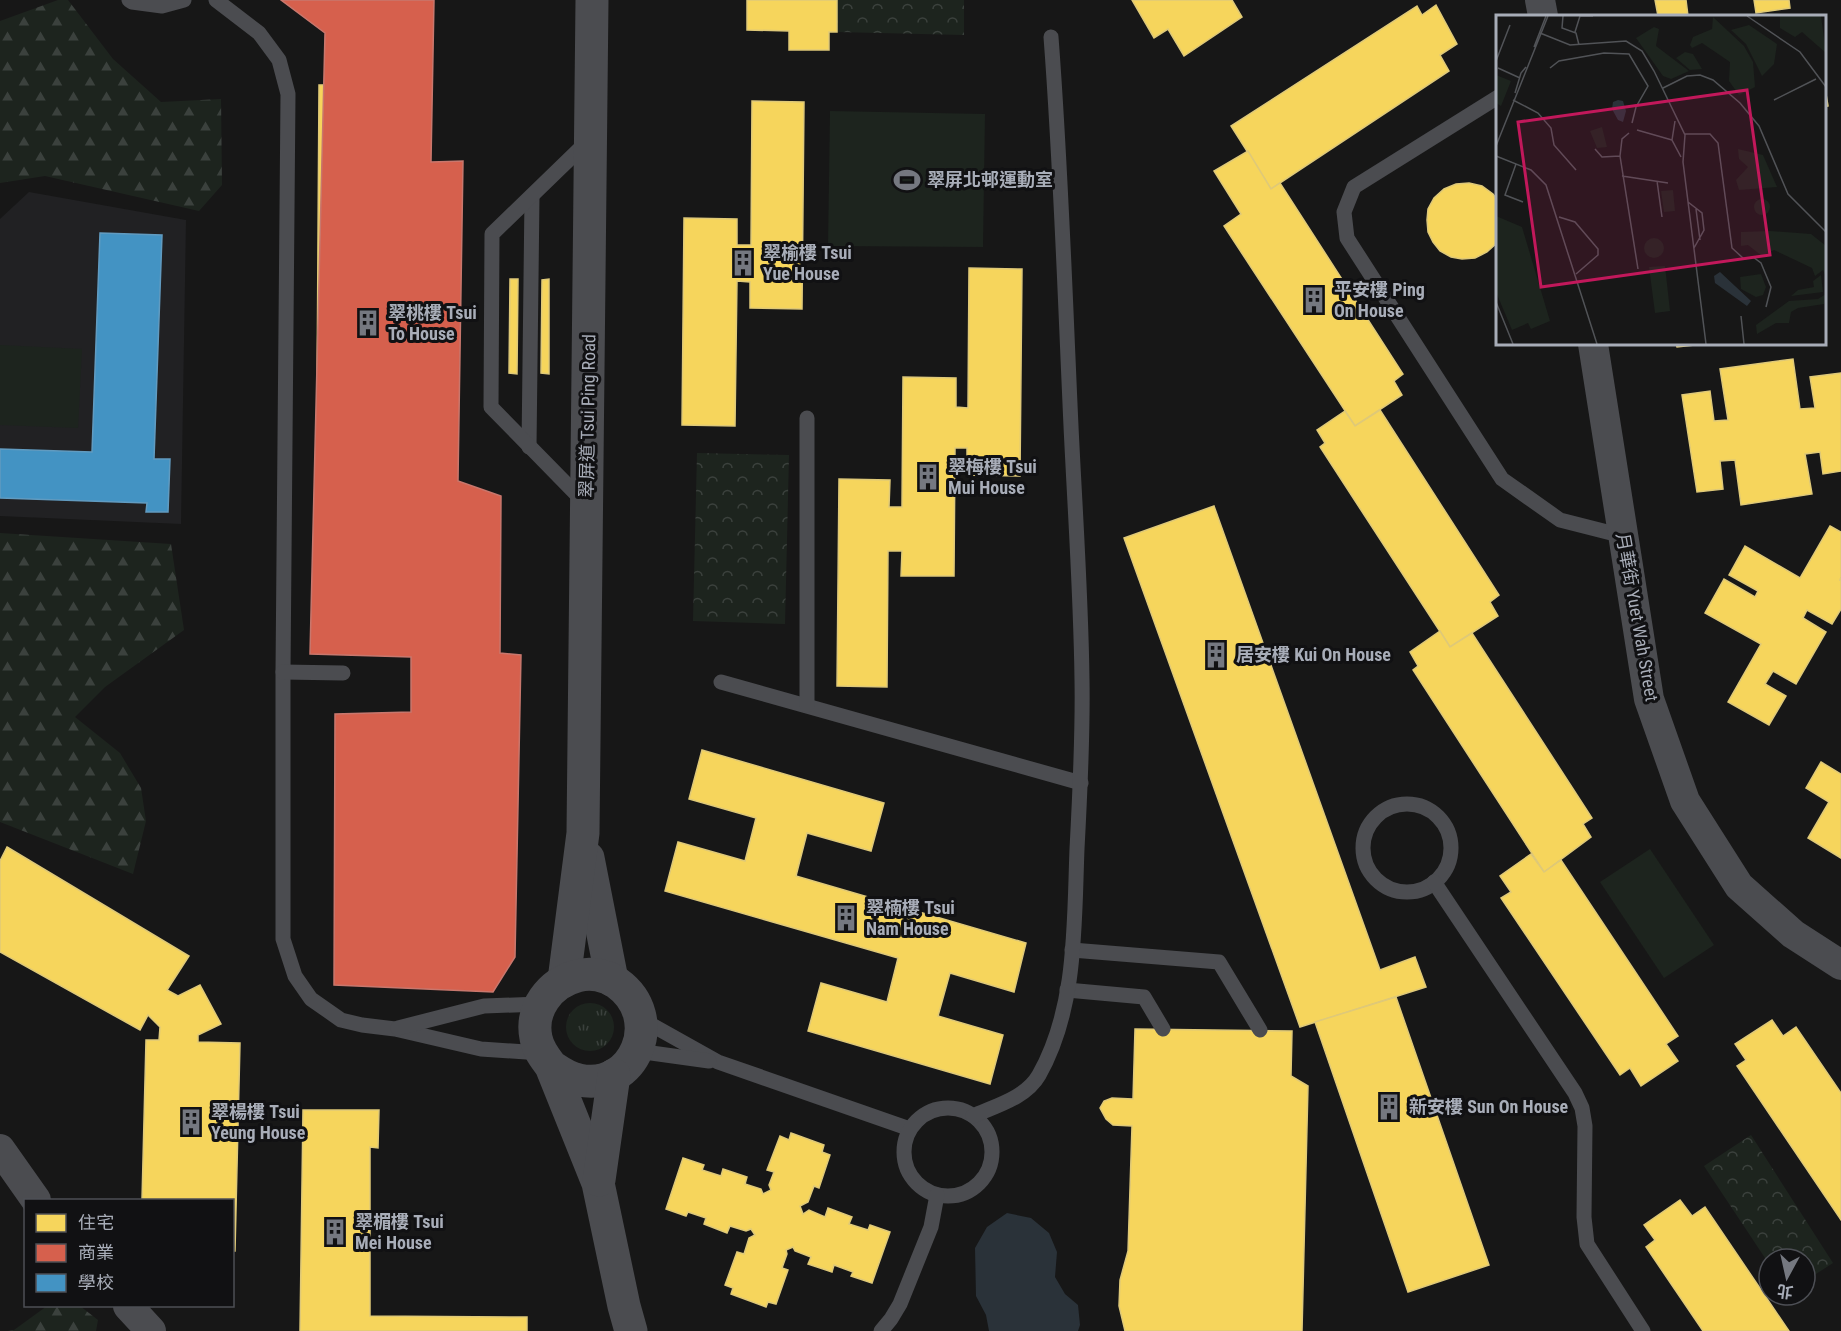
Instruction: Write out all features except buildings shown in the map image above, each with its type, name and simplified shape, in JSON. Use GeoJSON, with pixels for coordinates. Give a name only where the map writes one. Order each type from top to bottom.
{"type":"FeatureCollection","features":[{"type":"Feature","properties":{"kind":"street","name":"翠屏道 Tsui Ping Road"},"geometry":{"type":"LineString","coordinates":[[564,980],[583,833],[592,0]]}},
{"type":"Feature","properties":{"kind":"street"},"geometry":{"type":"LineString","coordinates":[[1540,0],[1543,15]]}},
{"type":"Feature","properties":{"kind":"street","name":"月華街 Yuet Wah Street"},"geometry":{"type":"LineString","coordinates":[[1593,345],[1649,699],[1685,801],[1739,886],[1793,934],[1841,965]]}},
{"type":"Feature","properties":{"kind":"street","name":"翠屏道 Tsui Ping Road"},"geometry":{"type":"LineString","coordinates":[[583,833],[612,980]]}},
{"type":"Feature","properties":{"kind":"street"},"geometry":{"type":"LineString","coordinates":[[546,1059],[565,1076],[581,1081],[598,1081],[614,1075],[627,1065],[637,1051],[642,1019],[636,1003],[626,989],[612,980],[596,975],[580,975],[564,980],[550,990],[540,1004],[535,1020],[536,1037],[598,1183],[631,1331]]}},
{"type":"Feature","properties":{"kind":"street"},"geometry":{"type":"LineString","coordinates":[[598,1183],[614,1075]]}},
{"type":"Feature","properties":{"kind":"street"},"geometry":{"type":"LineString","coordinates":[[0,1149],[35,1199]]}},
{"type":"Feature","properties":{"kind":"street"},"geometry":{"type":"LineString","coordinates":[[130,1307],[152,1331]]}},
{"type":"Feature","properties":{"kind":"lane"},"geometry":{"type":"LineString","coordinates":[[129,0],[162,6],[184,0]]}},
{"type":"Feature","properties":{"kind":"lane"},"geometry":{"type":"LineString","coordinates":[[216,0],[259,33],[279,60],[288,94],[283,939],[295,976],[311,999],[341,1020],[395,1029],[481,1049],[546,1059]]}},
{"type":"Feature","properties":{"kind":"lane"},"geometry":{"type":"LineString","coordinates":[[973,1116],[1017,1097],[1037,1078],[1051,1050],[1067,990],[1072,950],[1081,783],[1082,681],[1058,135],[1051,37]]}},
{"type":"Feature","properties":{"kind":"lane"},"geometry":{"type":"LineString","coordinates":[[1496,98],[1354,187],[1344,212],[1347,238],[1502,479],[1560,520],[1623,536]]}},
{"type":"Feature","properties":{"kind":"lane"},"geometry":{"type":"LineString","coordinates":[[587,505],[490,407],[492,234],[591,139]]}},
{"type":"Feature","properties":{"kind":"lane"},"geometry":{"type":"LineString","coordinates":[[529,447],[532,196]]}},
{"type":"Feature","properties":{"kind":"lane"},"geometry":{"type":"LineString","coordinates":[[807,418],[807,705]]}},
{"type":"Feature","properties":{"kind":"lane"},"geometry":{"type":"LineString","coordinates":[[283,672],[343,673]]}},
{"type":"Feature","properties":{"kind":"lane"},"geometry":{"type":"LineString","coordinates":[[721,682],[1081,783]]}},
{"type":"Feature","properties":{"kind":"lane"},"geometry":{"type":"LineString","coordinates":[[1403,803],[1419,804],[1433,811],[1443,822],[1450,835],[1452,851],[1448,866],[1434,882],[1412,892],[1397,891],[1383,885],[1372,876],[1363,850],[1364,837],[1369,824],[1378,813],[1390,806],[1403,803]]}},
{"type":"Feature","properties":{"kind":"lane"},"geometry":{"type":"LineString","coordinates":[[1434,882],[1575,1093],[1582,1108],[1585,1126],[1584,1217],[1587,1244],[1643,1331]]}},
{"type":"Feature","properties":{"kind":"lane"},"geometry":{"type":"LineString","coordinates":[[1072,950],[1219,962],[1260,1030]]}},
{"type":"Feature","properties":{"kind":"lane"},"geometry":{"type":"LineString","coordinates":[[1067,990],[1144,997],[1162,1029]]}},
{"type":"Feature","properties":{"kind":"lane"},"geometry":{"type":"LineString","coordinates":[[395,1029],[483,1006],[540,1004]]}},
{"type":"Feature","properties":{"kind":"lane"},"geometry":{"type":"LineString","coordinates":[[642,1019],[718,1062],[910,1129]]}},
{"type":"Feature","properties":{"kind":"lane"},"geometry":{"type":"LineString","coordinates":[[637,1051],[718,1062]]}},
{"type":"Feature","properties":{"kind":"lane"},"geometry":{"type":"LineString","coordinates":[[944,1108],[959,1110],[973,1116],[984,1127],[990,1141],[992,1156],[988,1171],[980,1183],[967,1192],[952,1196],[937,1196],[923,1189],[906,1169],[903,1155],[904,1141],[910,1129],[930,1112],[944,1108]]}},
{"type":"Feature","properties":{"kind":"lane"},"geometry":{"type":"LineString","coordinates":[[880,1331],[900,1304],[931,1227],[937,1196]]}},
{"type":"Feature","properties":{"kind":"shaded area"},"geometry":{"type":"Polygon","coordinates":[[[29,192],[186,220],[181,524],[0,516],[0,219],[29,192]]]}},
{"type":"Feature","properties":{"kind":"shaded area"},"geometry":{"type":"Polygon","coordinates":[[[1007,1213],[1031,1218],[1049,1233],[1057,1252],[1055,1277],[1065,1294],[1078,1305],[1080,1325],[1078,1331],[989,1331],[986,1315],[976,1296],[975,1248],[987,1227],[1007,1213]]]}},
{"type":"Feature","properties":{"kind":"green space"},"geometry":{"type":"Polygon","coordinates":[[[58,0],[68,0],[113,59],[161,102],[221,99],[222,185],[199,211],[45,176],[0,183],[0,21],[58,0]]]}},
{"type":"Feature","properties":{"kind":"green space"},"geometry":{"type":"Polygon","coordinates":[[[837,0],[964,0],[964,35],[837,32],[837,0]]]}},
{"type":"Feature","properties":{"kind":"green space","name":"翠屏北邨運動室"},"geometry":{"type":"Polygon","coordinates":[[[830,111],[985,114],[983,247],[828,246],[830,111]]]}},
{"type":"Feature","properties":{"kind":"green space"},"geometry":{"type":"Polygon","coordinates":[[[0,345],[82,349],[78,428],[0,425],[0,345]]]}},
{"type":"Feature","properties":{"kind":"green space"},"geometry":{"type":"Polygon","coordinates":[[[697,453],[789,455],[785,624],[693,621],[697,453]]]}},
{"type":"Feature","properties":{"kind":"green space"},"geometry":{"type":"Polygon","coordinates":[[[0,533],[171,544],[184,630],[105,687],[75,717],[120,753],[141,788],[146,821],[133,874],[0,822],[0,533]]]}},
{"type":"Feature","properties":{"kind":"green space"},"geometry":{"type":"Polygon","coordinates":[[[1650,849],[1714,945],[1664,978],[1600,882],[1650,849]]]}},
{"type":"Feature","properties":{"kind":"green space"},"geometry":{"type":"Polygon","coordinates":[[[585,1003],[595,1003],[607,1010],[614,1022],[614,1032],[607,1044],[595,1051],[585,1051],[570,1040],[566,1032],[566,1022],[577,1007],[585,1003]]]}},
{"type":"Feature","properties":{"kind":"green space"},"geometry":{"type":"Polygon","coordinates":[[[1751,1135],[1833,1263],[1817,1273],[1817,1247],[1758,1247],[1704,1166],[1751,1135]]]}},
{"type":"Feature","properties":{"kind":"green space"},"geometry":{"type":"Polygon","coordinates":[[[46,1307],[81,1307],[98,1320],[96,1331],[8,1331],[14,1330],[46,1307]]]}},
{"type":"Feature","properties":{"kind":"place","name":"翠屏北邨運動室"},"geometry":{"type":"Point","coordinates":[907,180]}},
{"type":"Feature","properties":{"kind":"place","name":"翠榆樓 Tsui Yue House"},"geometry":{"type":"Point","coordinates":[743,263]}},
{"type":"Feature","properties":{"kind":"place","name":"平安樓 Ping On House"},"geometry":{"type":"Point","coordinates":[1314,300]}},
{"type":"Feature","properties":{"kind":"place","name":"翠桃樓 Tsui To House"},"geometry":{"type":"Point","coordinates":[368,323]}},
{"type":"Feature","properties":{"kind":"place","name":"翠梅樓 Tsui Mui House"},"geometry":{"type":"Point","coordinates":[928,477]}},
{"type":"Feature","properties":{"kind":"place","name":"居安樓 Kui On House"},"geometry":{"type":"Point","coordinates":[1216,655]}},
{"type":"Feature","properties":{"kind":"place","name":"翠楠樓 Tsui Nam House"},"geometry":{"type":"Point","coordinates":[846,918]}},
{"type":"Feature","properties":{"kind":"place","name":"新安樓 Sun On House"},"geometry":{"type":"Point","coordinates":[1389,1107]}},
{"type":"Feature","properties":{"kind":"place","name":"翠楊樓 Tsui Yeung House"},"geometry":{"type":"Point","coordinates":[191,1122]}},
{"type":"Feature","properties":{"kind":"place","name":"翠楣樓 Tsui Mei House"},"geometry":{"type":"Point","coordinates":[335,1232]}}]}
